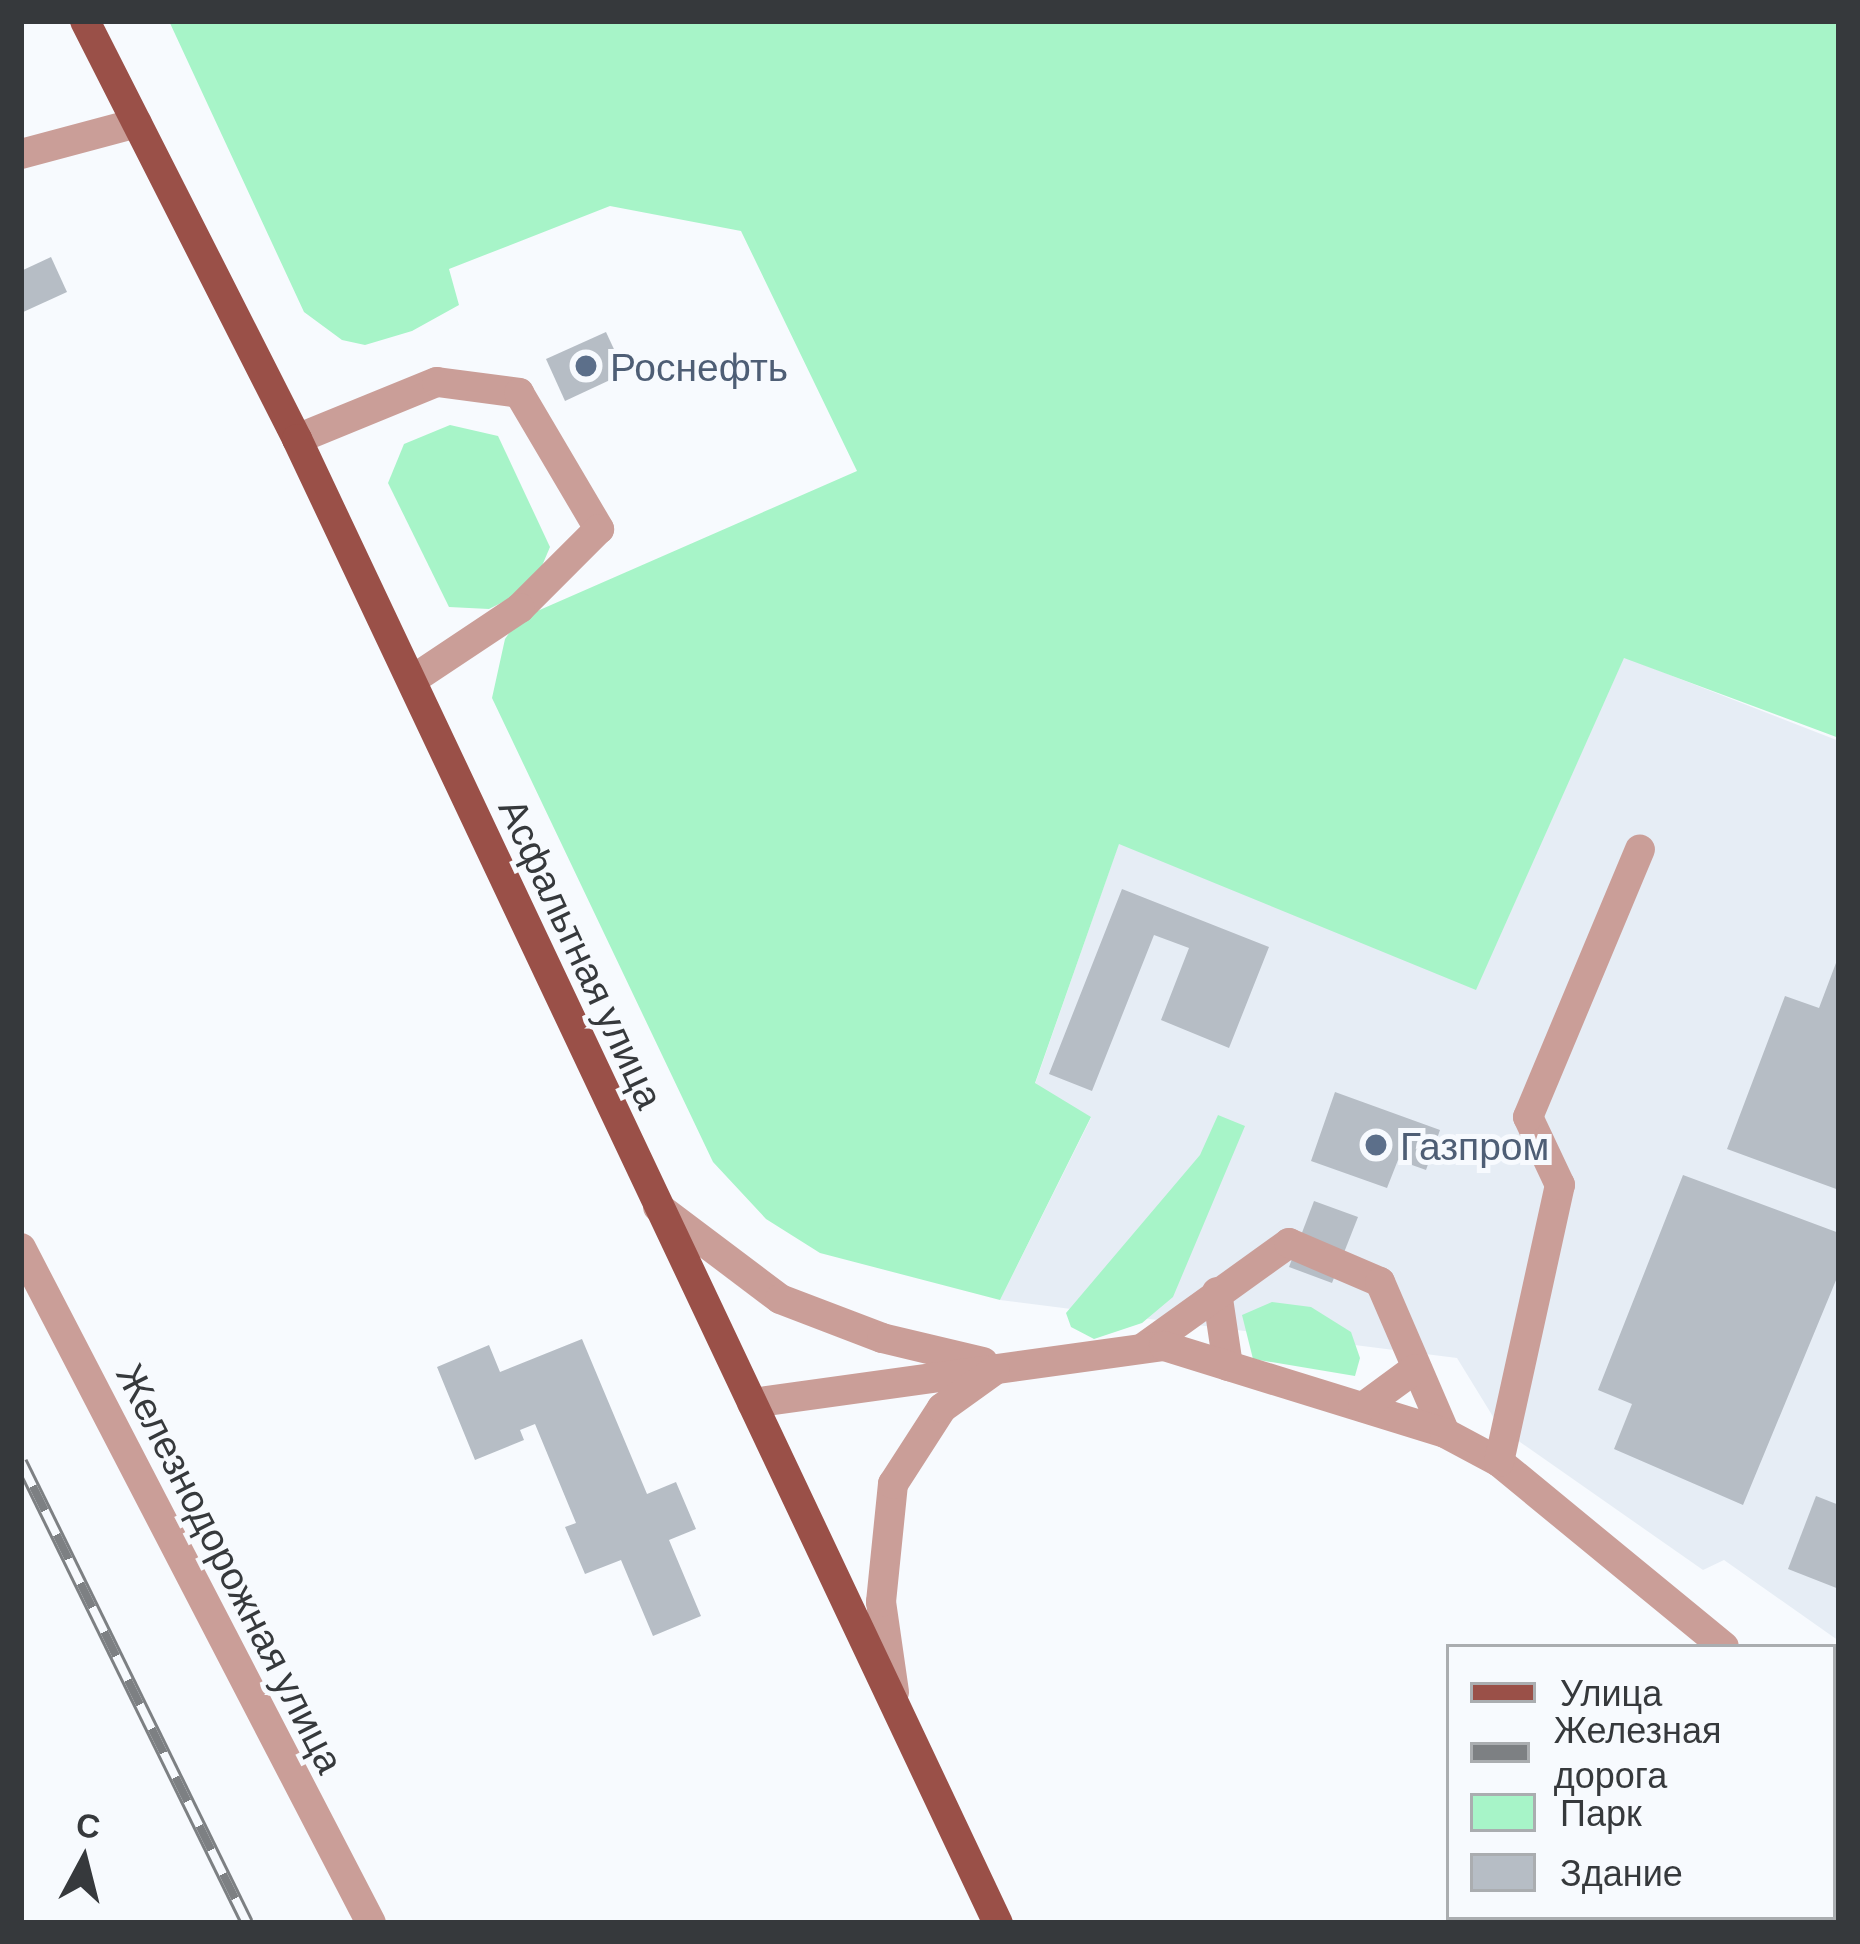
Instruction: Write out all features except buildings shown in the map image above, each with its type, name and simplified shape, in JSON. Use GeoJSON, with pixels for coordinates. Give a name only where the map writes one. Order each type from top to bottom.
{"type":"FeatureCollection","features":[{"type":"Feature","properties":{"kind":"main road","name":"Асфальтная улица"},"geometry":{"type":"LineString","coordinates":[[85,21],[297,439],[998,1923]]}},
{"type":"Feature","properties":{"kind":"street"},"geometry":{"type":"LineString","coordinates":[[21,154],[137,123]]}},
{"type":"Feature","properties":{"kind":"street"},"geometry":{"type":"LineString","coordinates":[[297,439],[437,382],[519,393],[598,529],[520,608],[412,680]]}},
{"type":"Feature","properties":{"kind":"street"},"geometry":{"type":"LineString","coordinates":[[1499,1462],[1560,1185],[1528,1117],[1640,849]]}},
{"type":"Feature","properties":{"kind":"street"},"geometry":{"type":"LineString","coordinates":[[656,1204],[780,1299],[882,1338],[1000,1366]]}},
{"type":"Feature","properties":{"kind":"street"},"geometry":{"type":"LineString","coordinates":[[1142,1348],[1289,1243],[1380,1282],[1445,1433]]}},
{"type":"Feature","properties":{"kind":"street","name":"Железнодорожная улица"},"geometry":{"type":"LineString","coordinates":[[21,1248],[371,1923]]}},
{"type":"Feature","properties":{"kind":"street"},"geometry":{"type":"LineString","coordinates":[[1216,1292],[1228,1366]]}},
{"type":"Feature","properties":{"kind":"street"},"geometry":{"type":"LineString","coordinates":[[752,1403],[1164,1346],[1445,1433],[1499,1462],[1720,1644]]}},
{"type":"Feature","properties":{"kind":"street"},"geometry":{"type":"LineString","coordinates":[[896,1708],[881,1602],[893,1484],[942,1408],[1000,1366]]}},
{"type":"Feature","properties":{"kind":"street"},"geometry":{"type":"LineString","coordinates":[[1363,1407],[1414,1369]]}},
{"type":"Feature","properties":{"kind":"shaded area"},"geometry":{"type":"Polygon","coordinates":[[[1624,657],[1839,741],[1839,1641],[1724,1560],[1703,1570],[1500,1428],[1457,1358],[1000,1300],[1091,1118],[1035,1084],[1119,843],[1476,989],[1624,657]]]}},
{"type":"Feature","properties":{"kind":"green space"},"geometry":{"type":"Polygon","coordinates":[[[169,21],[1839,21],[1839,738],[1624,658],[1476,990],[1119,844],[1035,1083],[1091,1117],[1000,1300],[820,1253],[766,1219],[713,1162],[492,698],[505,639],[519,619],[857,471],[741,231],[610,206],[449,269],[459,305],[412,331],[365,345],[342,340],[304,312],[169,21]]]}},
{"type":"Feature","properties":{"kind":"green space"},"geometry":{"type":"Polygon","coordinates":[[[450,425],[498,436],[550,547],[533,587],[489,609],[449,607],[388,483],[404,444],[450,425]]]}},
{"type":"Feature","properties":{"kind":"green space"},"geometry":{"type":"Polygon","coordinates":[[[1218,1115],[1245,1126],[1173,1297],[1142,1323],[1094,1339],[1071,1327],[1066,1313],[1200,1155],[1218,1115]]]}},
{"type":"Feature","properties":{"kind":"green space"},"geometry":{"type":"Polygon","coordinates":[[[1272,1302],[1311,1307],[1351,1332],[1360,1358],[1355,1376],[1253,1359],[1242,1315],[1272,1302]]]}},
{"type":"Feature","properties":{"kind":"railway"},"geometry":{"type":"LineString","coordinates":[[21,1462],[247,1923]]}},
{"type":"Feature","properties":{"kind":"place","name":"Роснефть"},"geometry":{"type":"Point","coordinates":[586,366]}},
{"type":"Feature","properties":{"kind":"place","name":"Газпром"},"geometry":{"type":"Point","coordinates":[1376,1145]}}]}
